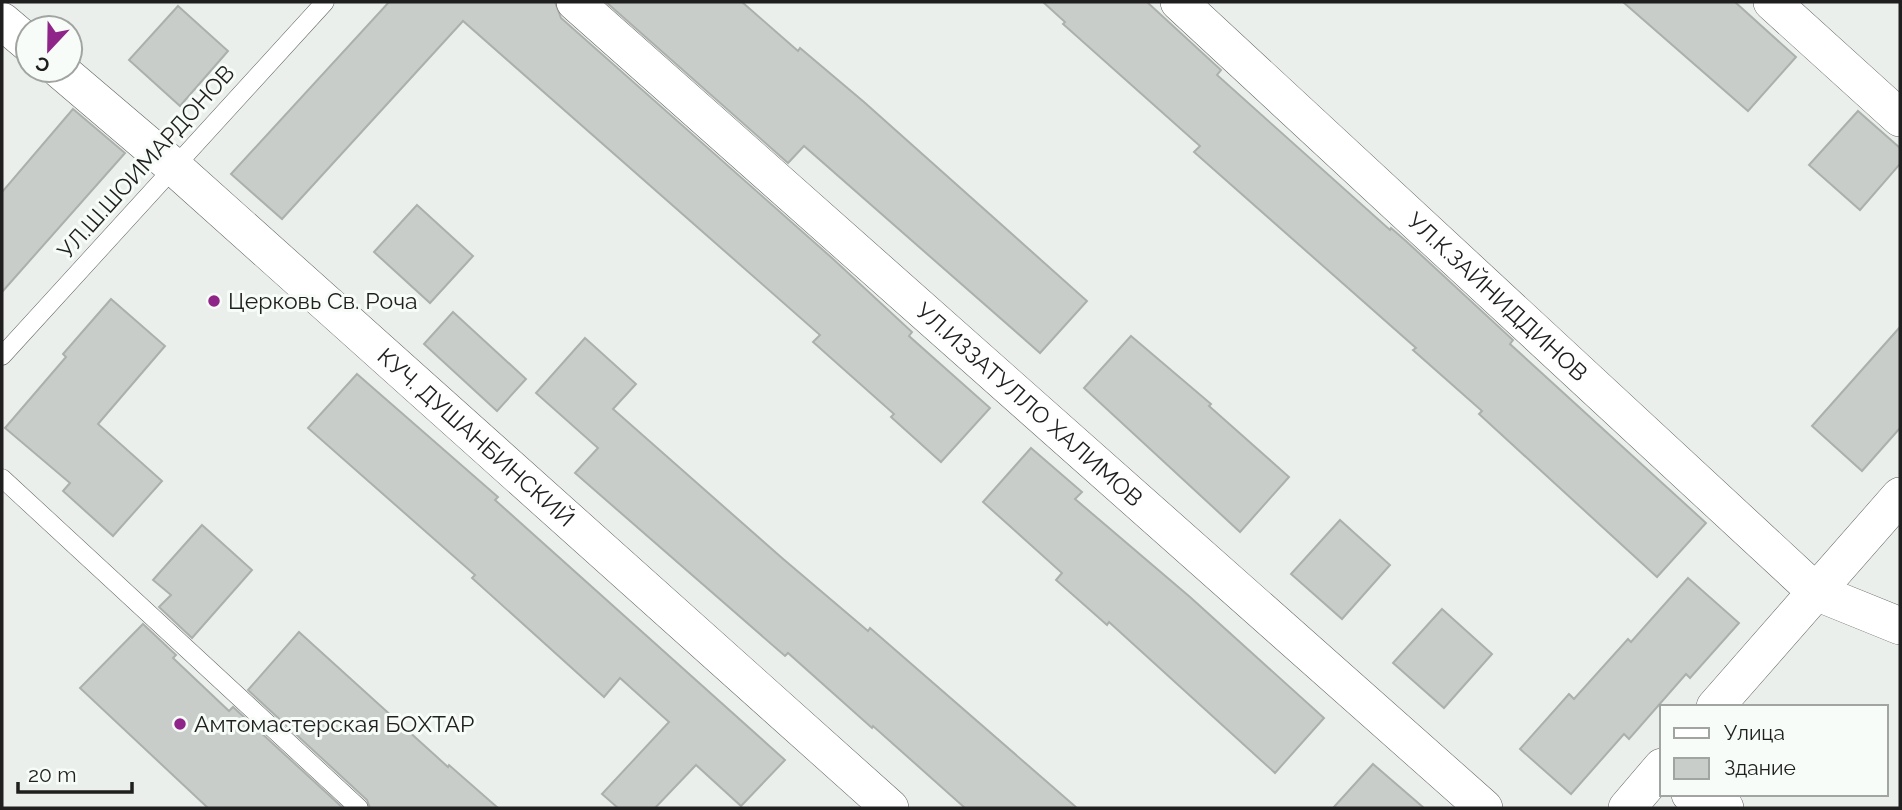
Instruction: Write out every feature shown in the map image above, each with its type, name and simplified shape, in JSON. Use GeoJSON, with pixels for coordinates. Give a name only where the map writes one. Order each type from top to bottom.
{"type":"FeatureCollection","features":[{"type":"Feature","properties":{"kind":"street","name":"УЛ.ИЗЗАТУЛЛО ХАЛИМОВ"},"geometry":{"type":"LineString","coordinates":[[575,2],[1484,808]]}},
{"type":"Feature","properties":{"kind":"street","name":"УЛ.К.ЗАЙНИДДИНОВ"},"geometry":{"type":"LineString","coordinates":[[1178,2],[1816,592]]}},
{"type":"Feature","properties":{"kind":"street"},"geometry":{"type":"LineString","coordinates":[[1772,2],[1900,118]]}},
{"type":"Feature","properties":{"kind":"street","name":"КУЧ. ДУШАНБИНСКИЙ"},"geometry":{"type":"LineString","coordinates":[[76,84],[174,167],[890,808]]}},
{"type":"Feature","properties":{"kind":"street"},"geometry":{"type":"LineString","coordinates":[[1718,705],[1900,496]]}},
{"type":"Feature","properties":{"kind":"street"},"geometry":{"type":"LineString","coordinates":[[1816,592],[1900,626]]}},
{"type":"Feature","properties":{"kind":"street"},"geometry":{"type":"LineString","coordinates":[[1627,808],[1659,777]]}},
{"type":"Feature","properties":{"kind":"street"},"geometry":{"type":"LineString","coordinates":[[1695,796],[1726,808]]}},
{"type":"Feature","properties":{"kind":"lane","name":"УЛ.Ш.ШОИМАРДОНОВ"},"geometry":{"type":"LineString","coordinates":[[2,356],[326,2]]}},
{"type":"Feature","properties":{"kind":"lane"},"geometry":{"type":"LineString","coordinates":[[2,478],[359,808]]}},
{"type":"Feature","properties":{"kind":"building"},"geometry":{"type":"Polygon","coordinates":[[[389,2],[555,2],[561,18],[832,258],[912,332],[909,336],[990,408],[941,462],[891,417],[894,414],[813,342],[820,335],[463,21],[282,219],[231,174],[389,2]]]}},
{"type":"Feature","properties":{"kind":"building"},"geometry":{"type":"Polygon","coordinates":[[[606,2],[742,2],[798,51],[800,48],[864,102],[1087,301],[1040,353],[804,146],[788,163],[606,2]]]}},
{"type":"Feature","properties":{"kind":"building"},"geometry":{"type":"Polygon","coordinates":[[[1043,2],[1147,2],[1221,70],[1217,75],[1390,230],[1391,228],[1407,242],[1513,340],[1510,344],[1706,523],[1657,577],[1479,414],[1482,411],[1413,350],[1416,348],[1194,152],[1200,146],[1063,24],[1065,22],[1043,2]]]}},
{"type":"Feature","properties":{"kind":"building"},"geometry":{"type":"Polygon","coordinates":[[[1623,2],[1735,2],[1796,57],[1748,111],[1623,2]]]}},
{"type":"Feature","properties":{"kind":"building"},"geometry":{"type":"Polygon","coordinates":[[[178,6],[228,51],[180,106],[129,60],[178,6]]]}},
{"type":"Feature","properties":{"kind":"building"},"geometry":{"type":"Polygon","coordinates":[[[73,109],[125,153],[2,292],[2,192],[73,109]]]}},
{"type":"Feature","properties":{"kind":"building"},"geometry":{"type":"Polygon","coordinates":[[[1858,111],[1900,148],[1900,164],[1860,210],[1809,165],[1858,111]]]}},
{"type":"Feature","properties":{"kind":"building"},"geometry":{"type":"Polygon","coordinates":[[[417,205],[473,256],[430,303],[374,252],[417,205]]]}},
{"type":"Feature","properties":{"kind":"building"},"geometry":{"type":"Polygon","coordinates":[[[111,299],[165,346],[98,424],[162,481],[113,536],[63,491],[70,483],[5,428],[66,357],[63,354],[111,299]]]}},
{"type":"Feature","properties":{"kind":"building"},"geometry":{"type":"Polygon","coordinates":[[[453,312],[526,379],[497,411],[424,344],[453,312]]]}},
{"type":"Feature","properties":{"kind":"building"},"geometry":{"type":"Polygon","coordinates":[[[1900,327],[1900,428],[1862,471],[1812,426],[1900,327]]]}},
{"type":"Feature","properties":{"kind":"building"},"geometry":{"type":"Polygon","coordinates":[[[1131,336],[1211,404],[1209,406],[1289,477],[1240,532],[1084,388],[1131,336]]]}},
{"type":"Feature","properties":{"kind":"building"},"geometry":{"type":"Polygon","coordinates":[[[585,338],[636,384],[613,409],[782,558],[868,631],[870,628],[1077,808],[965,808],[873,726],[872,728],[788,653],[785,656],[575,473],[598,448],[536,393],[585,338]]]}},
{"type":"Feature","properties":{"kind":"building"},"geometry":{"type":"Polygon","coordinates":[[[357,374],[498,497],[495,500],[785,760],[741,806],[696,765],[655,808],[618,808],[602,794],[669,722],[620,678],[604,697],[472,578],[475,575],[308,428],[357,374]]]}},
{"type":"Feature","properties":{"kind":"building"},"geometry":{"type":"Polygon","coordinates":[[[1031,448],[1082,492],[1075,499],[1190,597],[1324,718],[1275,773],[1109,622],[1107,625],[1056,580],[1062,573],[983,502],[1031,448]]]}},
{"type":"Feature","properties":{"kind":"building"},"geometry":{"type":"Polygon","coordinates":[[[1340,520],[1390,565],[1342,619],[1291,574],[1340,520]]]}},
{"type":"Feature","properties":{"kind":"building"},"geometry":{"type":"Polygon","coordinates":[[[202,525],[252,570],[192,638],[159,607],[171,595],[153,580],[202,525]]]}},
{"type":"Feature","properties":{"kind":"building"},"geometry":{"type":"Polygon","coordinates":[[[1688,578],[1739,623],[1690,678],[1686,674],[1629,739],[1624,734],[1571,794],[1520,749],[1569,694],[1574,699],[1628,639],[1631,642],[1688,578]]]}},
{"type":"Feature","properties":{"kind":"building"},"geometry":{"type":"Polygon","coordinates":[[[1442,609],[1492,654],[1444,708],[1393,663],[1442,609]]]}},
{"type":"Feature","properties":{"kind":"building","name":"Амтомастерская БОХТАР"},"geometry":{"type":"Polygon","coordinates":[[[143,624],[176,655],[173,658],[229,711],[233,707],[343,808],[208,808],[80,688],[143,624]]]}},
{"type":"Feature","properties":{"kind":"building"},"geometry":{"type":"Polygon","coordinates":[[[299,632],[448,767],[449,765],[498,808],[370,808],[367,800],[248,690],[299,632]]]}},
{"type":"Feature","properties":{"kind":"building"},"geometry":{"type":"Polygon","coordinates":[[[1373,764],[1424,808],[1333,808],[1373,764]]]}},
{"type":"Feature","properties":{"kind":"place","name":"Церковь Св. Роча"},"geometry":{"type":"Point","coordinates":[214,301]}},
{"type":"Feature","properties":{"kind":"place","name":"Амтомастерская БОХТАР"},"geometry":{"type":"Point","coordinates":[180,724]}}]}
